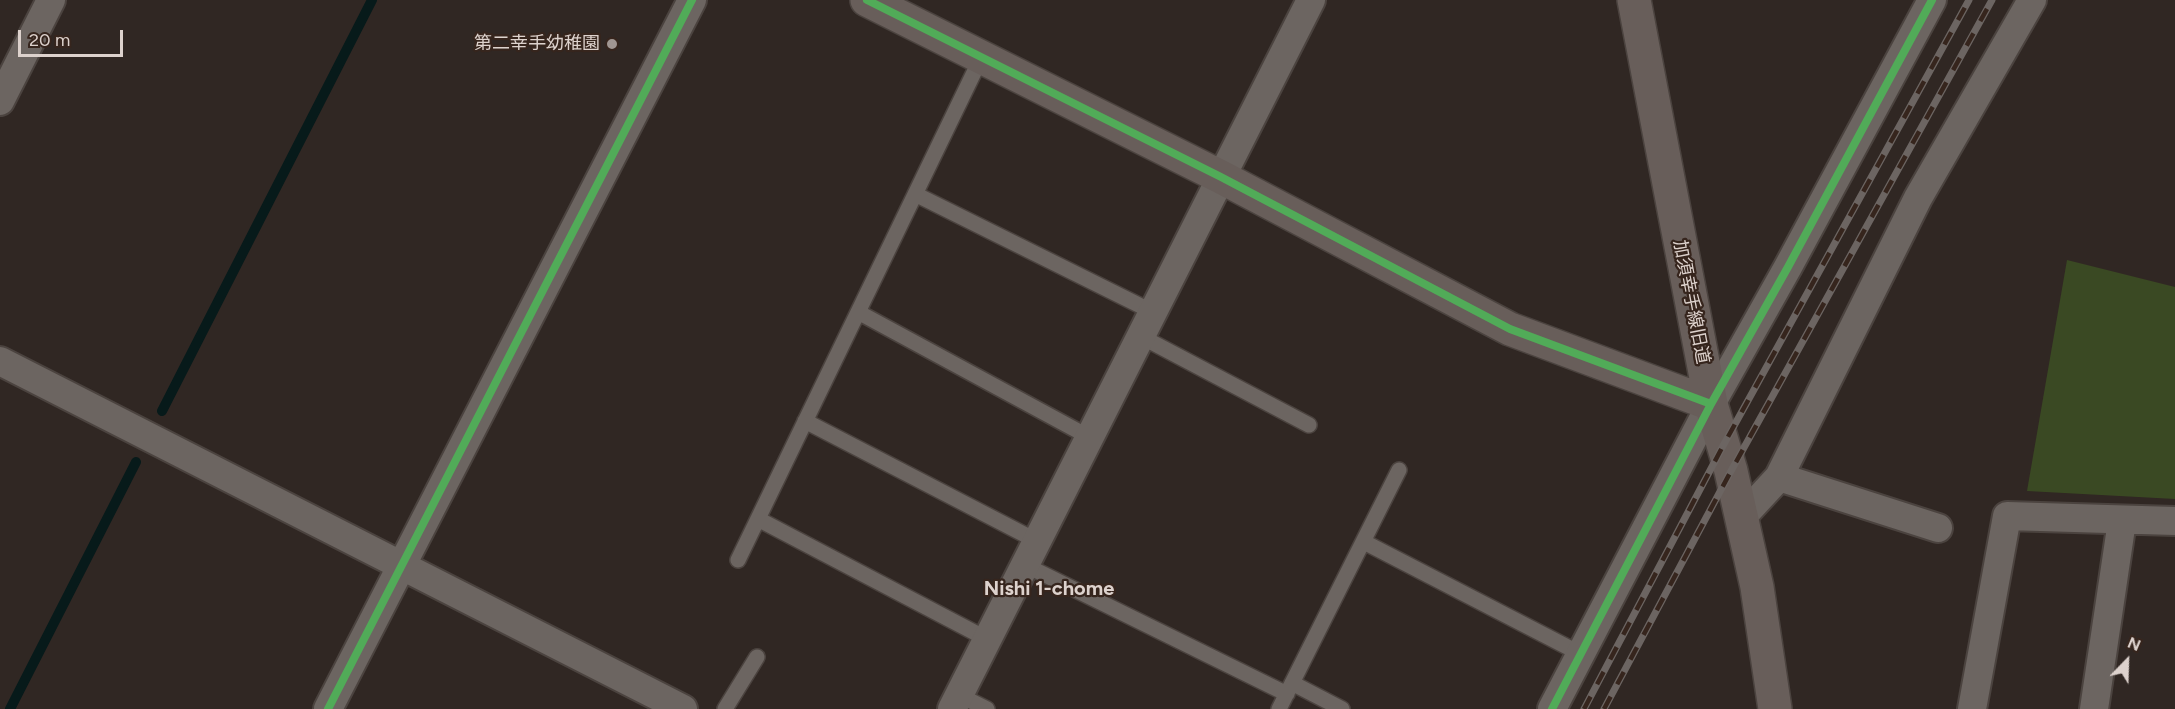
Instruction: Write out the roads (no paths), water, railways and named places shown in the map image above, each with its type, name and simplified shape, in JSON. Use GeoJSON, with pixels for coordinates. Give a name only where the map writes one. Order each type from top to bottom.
{"type":"FeatureCollection","features":[{"type":"Feature","properties":{"kind":"street"},"geometry":{"type":"LineString","coordinates":[[0,101],[51,0]]}},
{"type":"Feature","properties":{"kind":"street"},"geometry":{"type":"LineString","coordinates":[[328,709],[692,0]]}},
{"type":"Feature","properties":{"kind":"street"},"geometry":{"type":"LineString","coordinates":[[867,0],[1221,177],[1510,329],[1711,404]]}},
{"type":"Feature","properties":{"kind":"street"},"geometry":{"type":"LineString","coordinates":[[956,702],[1311,0]]}},
{"type":"Feature","properties":{"kind":"street","name":"加須幸手線旧道"},"geometry":{"type":"LineString","coordinates":[[1634,0],[1711,404],[1724,444],[1757,587],[1775,709]]}},
{"type":"Feature","properties":{"kind":"street"},"geometry":{"type":"LineString","coordinates":[[1552,709],[1711,404],[1788,267],[1932,0]]}},
{"type":"Feature","properties":{"kind":"street"},"geometry":{"type":"LineString","coordinates":[[1742,517],[1779,477],[1918,198],[2032,0]]}},
{"type":"Feature","properties":{"kind":"street"},"geometry":{"type":"LineString","coordinates":[[0,361],[683,709]]}},
{"type":"Feature","properties":{"kind":"street"},"geometry":{"type":"LineString","coordinates":[[1779,477],[1938,528]]}},
{"type":"Feature","properties":{"kind":"street"},"geometry":{"type":"LineString","coordinates":[[1972,709],[2007,516],[2175,521]]}},
{"type":"Feature","properties":{"kind":"street"},"geometry":{"type":"LineString","coordinates":[[2094,709],[2122,521]]}},
{"type":"Feature","properties":{"kind":"lane"},"geometry":{"type":"LineString","coordinates":[[738,560],[981,58]]}},
{"type":"Feature","properties":{"kind":"lane"},"geometry":{"type":"LineString","coordinates":[[915,194],[1147,324],[1309,425]]}},
{"type":"Feature","properties":{"kind":"lane"},"geometry":{"type":"LineString","coordinates":[[858,312],[1089,437]]}},
{"type":"Feature","properties":{"kind":"lane"},"geometry":{"type":"LineString","coordinates":[[806,421],[1031,553],[1289,689],[1342,709]]}},
{"type":"Feature","properties":{"kind":"lane"},"geometry":{"type":"LineString","coordinates":[[1279,709],[1399,470]]}},
{"type":"Feature","properties":{"kind":"lane"},"geometry":{"type":"LineString","coordinates":[[758,519],[987,639]]}},
{"type":"Feature","properties":{"kind":"lane"},"geometry":{"type":"LineString","coordinates":[[1364,542],[1581,654]]}},
{"type":"Feature","properties":{"kind":"lane"},"geometry":{"type":"LineString","coordinates":[[725,709],[757,657]]}},
{"type":"Feature","properties":{"kind":"lane"},"geometry":{"type":"LineString","coordinates":[[956,702],[987,709]]}},
{"type":"Feature","properties":{"kind":"waterway"},"geometry":{"type":"LineString","coordinates":[[162,411],[372,0]]}},
{"type":"Feature","properties":{"kind":"waterway"},"geometry":{"type":"LineString","coordinates":[[10,709],[136,462]]}},
{"type":"Feature","properties":{"kind":"railway"},"geometry":{"type":"LineString","coordinates":[[1584,709],[1724,444],[1969,0]]}},
{"type":"Feature","properties":{"kind":"railway"},"geometry":{"type":"LineString","coordinates":[[1604,709],[1731,471],[1992,0]]}},
{"type":"Feature","properties":{"kind":"place","name":"第二幸手幼稚園"},"geometry":{"type":"Point","coordinates":[612,44]}},
{"type":"Feature","properties":{"kind":"district","name":"Nishi 1-chome"},"geometry":{"type":"Point","coordinates":[1049,589]}}]}
